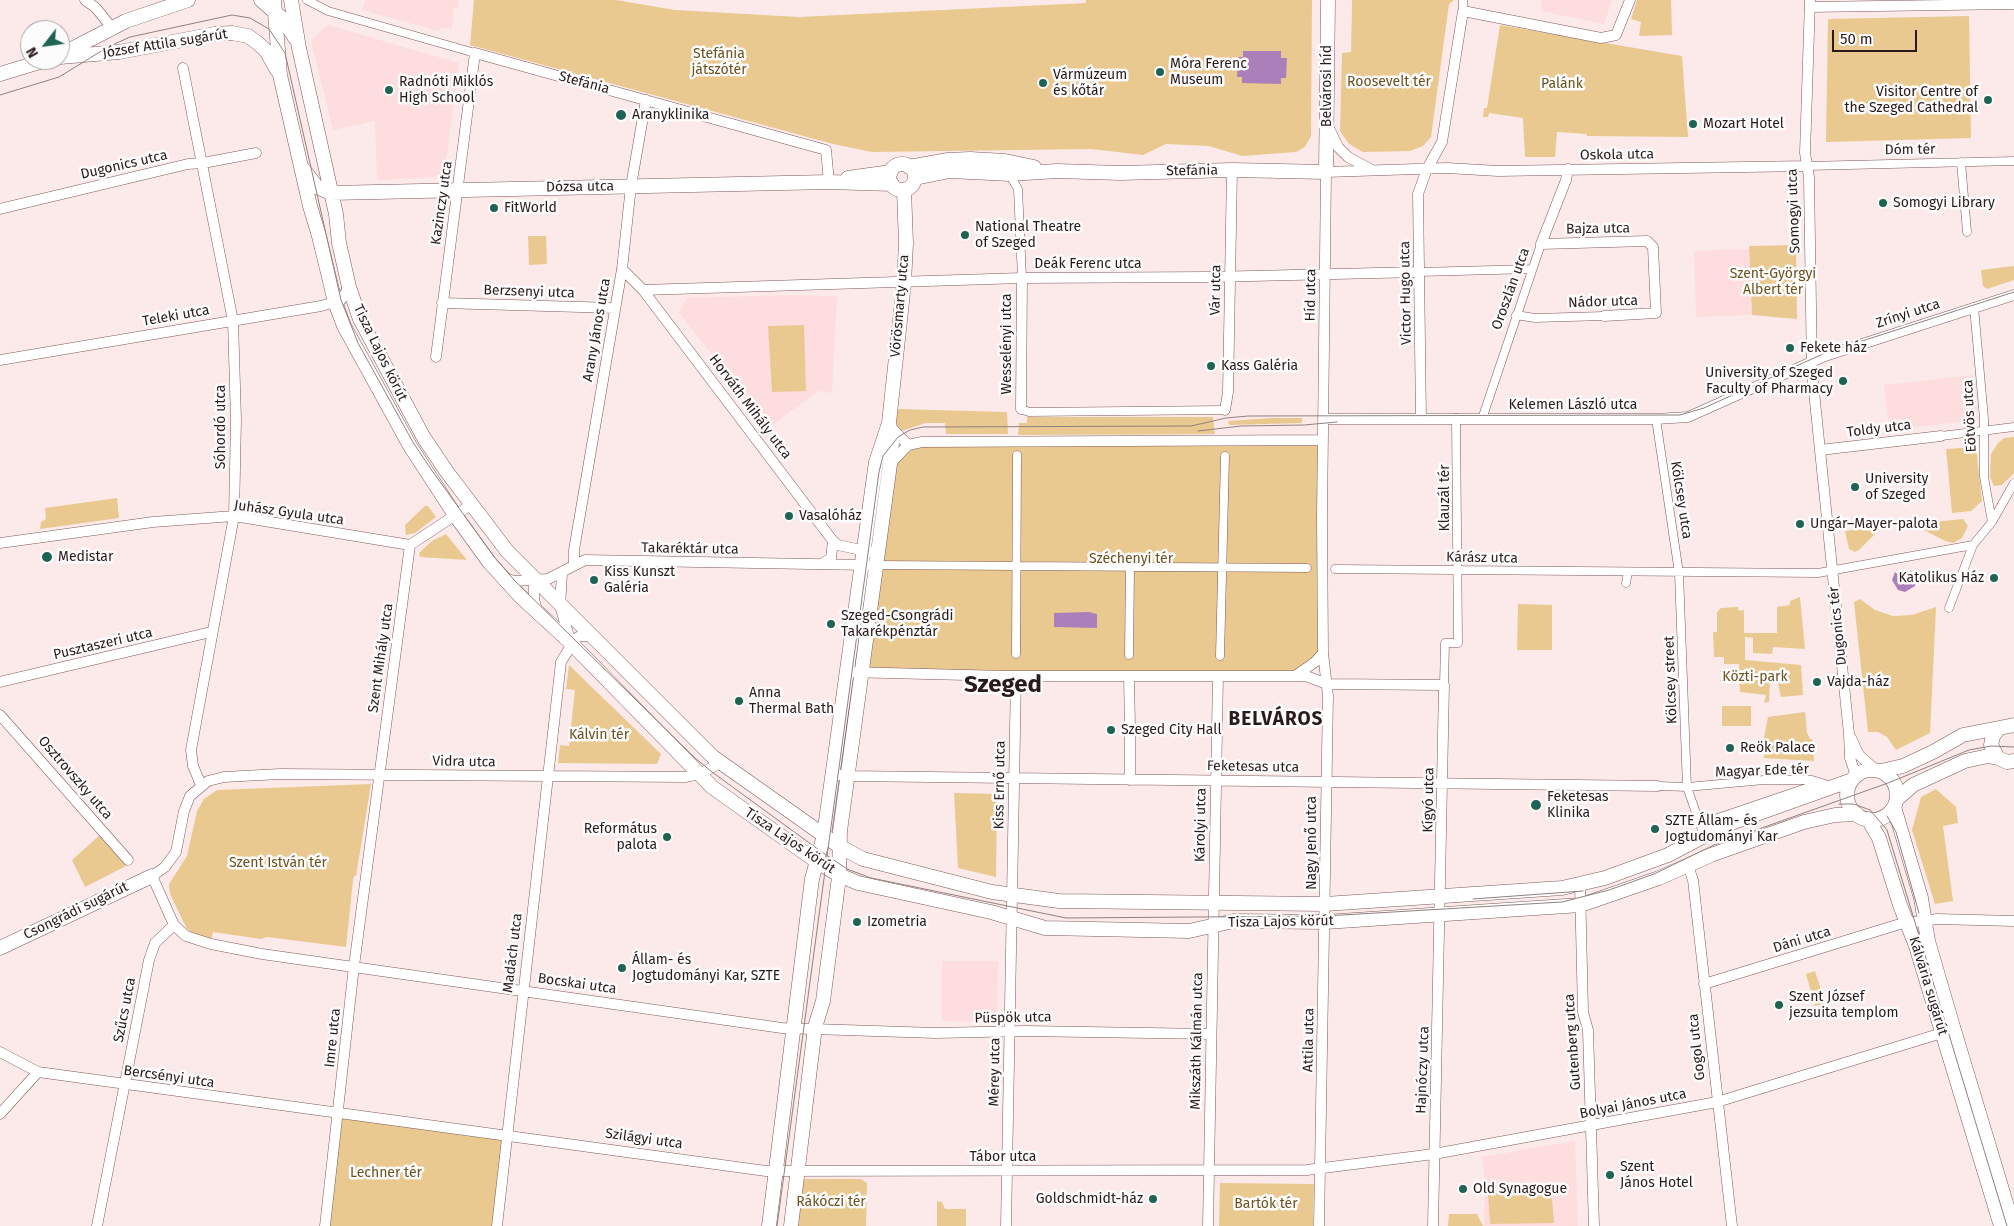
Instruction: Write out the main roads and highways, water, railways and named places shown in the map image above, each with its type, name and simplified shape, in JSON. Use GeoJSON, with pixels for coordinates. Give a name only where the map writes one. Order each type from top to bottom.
{"type":"FeatureCollection","features":[{"type":"Feature","properties":{"kind":"tram line"},"geometry":{"type":"LineString","coordinates":[[0,95],[59,77],[108,47],[130,37],[232,15],[250,18],[269,29],[285,53],[341,300],[358,343],[414,444],[433,472],[495,558],[515,581],[695,758],[819,850],[847,869],[871,878],[1066,918],[1325,916],[1562,902],[1609,890],[1654,874],[1714,845],[1888,783],[1969,750],[1991,746],[2014,747]]}},
{"type":"Feature","properties":{"kind":"tram line"},"geometry":{"type":"LineString","coordinates":[[777,1226],[879,472],[883,456],[898,437],[910,430],[923,427],[1191,426],[1226,418],[1248,416],[1680,415],[1704,408],[1825,353],[2014,292]]}},
{"type":"Feature","properties":{"kind":"tram line"},"geometry":{"type":"LineString","coordinates":[[1198,431],[1241,426],[1304,425],[1337,422]]}},
{"type":"Feature","properties":{"kind":"tram line"},"geometry":{"type":"LineString","coordinates":[[1839,804],[1854,804],[1870,810],[1887,830],[2007,1226]]}},
{"type":"Feature","properties":{"kind":"tram line"},"geometry":{"type":"LineString","coordinates":[[1887,816],[1896,832],[1919,913]]}},
{"type":"Feature","properties":{"kind":"tram line"},"geometry":{"type":"LineString","coordinates":[[1473,899],[1583,891]]}},
{"type":"Feature","properties":{"kind":"place","name":"Móra Ferenc Museum"},"geometry":{"type":"Point","coordinates":[1160,72]}},
{"type":"Feature","properties":{"kind":"place","name":"Vármúzeum és kőtár"},"geometry":{"type":"Point","coordinates":[1043,83]}},
{"type":"Feature","properties":{"kind":"place","name":"Radnóti Miklós High School"},"geometry":{"type":"Point","coordinates":[389,90]}},
{"type":"Feature","properties":{"kind":"place","name":"Visitor Centre of the Szeged Cathedral"},"geometry":{"type":"Point","coordinates":[1988,100]}},
{"type":"Feature","properties":{"kind":"place","name":"Aranyklinika"},"geometry":{"type":"Point","coordinates":[621,115]}},
{"type":"Feature","properties":{"kind":"place","name":"Mozart Hotel"},"geometry":{"type":"Point","coordinates":[1693,124]}},
{"type":"Feature","properties":{"kind":"place","name":"Somogyi Library"},"geometry":{"type":"Point","coordinates":[1883,203]}},
{"type":"Feature","properties":{"kind":"place","name":"FitWorld"},"geometry":{"type":"Point","coordinates":[494,208]}},
{"type":"Feature","properties":{"kind":"place","name":"National Theatre of Szeged"},"geometry":{"type":"Point","coordinates":[965,235]}},
{"type":"Feature","properties":{"kind":"place","name":"Fekete ház"},"geometry":{"type":"Point","coordinates":[1790,348]}},
{"type":"Feature","properties":{"kind":"place","name":"Kass Galéria"},"geometry":{"type":"Point","coordinates":[1211,366]}},
{"type":"Feature","properties":{"kind":"place","name":"University of Szeged Faculty of Pharmacy"},"geometry":{"type":"Point","coordinates":[1843,381]}},
{"type":"Feature","properties":{"kind":"place","name":"University of Szeged"},"geometry":{"type":"Point","coordinates":[1855,487]}},
{"type":"Feature","properties":{"kind":"place","name":"Vasalóház"},"geometry":{"type":"Point","coordinates":[789,516]}},
{"type":"Feature","properties":{"kind":"place","name":"Ungár–Mayer-palota"},"geometry":{"type":"Point","coordinates":[1800,524]}},
{"type":"Feature","properties":{"kind":"place","name":"Medistar"},"geometry":{"type":"Point","coordinates":[47,557]}},
{"type":"Feature","properties":{"kind":"place","name":"Katolikus Ház"},"geometry":{"type":"Point","coordinates":[1994,578]}},
{"type":"Feature","properties":{"kind":"place","name":"Kiss Kunszt Galéria"},"geometry":{"type":"Point","coordinates":[594,580]}},
{"type":"Feature","properties":{"kind":"place","name":"Szeged-Csongrádi Takarékpénztár"},"geometry":{"type":"Point","coordinates":[831,624]}},
{"type":"Feature","properties":{"kind":"place","name":"Vajda-ház"},"geometry":{"type":"Point","coordinates":[1817,682]}},
{"type":"Feature","properties":{"kind":"place","name":"Anna Thermal Bath"},"geometry":{"type":"Point","coordinates":[739,701]}},
{"type":"Feature","properties":{"kind":"place","name":"Szeged City Hall"},"geometry":{"type":"Point","coordinates":[1111,730]}},
{"type":"Feature","properties":{"kind":"place","name":"Reök Palace"},"geometry":{"type":"Point","coordinates":[1730,748]}},
{"type":"Feature","properties":{"kind":"place","name":"Feketesas Klinika"},"geometry":{"type":"Point","coordinates":[1536,805]}},
{"type":"Feature","properties":{"kind":"place","name":"SZTE Állam- és Jogtudományi Kar"},"geometry":{"type":"Point","coordinates":[1655,829]}},
{"type":"Feature","properties":{"kind":"place","name":"Református palota"},"geometry":{"type":"Point","coordinates":[667,837]}},
{"type":"Feature","properties":{"kind":"place","name":"Izometria"},"geometry":{"type":"Point","coordinates":[857,922]}},
{"type":"Feature","properties":{"kind":"place","name":"Állam- és Jogtudományi Kar, SZTE"},"geometry":{"type":"Point","coordinates":[622,968]}},
{"type":"Feature","properties":{"kind":"place","name":"Szent József jezsuita templom"},"geometry":{"type":"Point","coordinates":[1779,1005]}},
{"type":"Feature","properties":{"kind":"place","name":"Szent János Hotel"},"geometry":{"type":"Point","coordinates":[1610,1175]}},
{"type":"Feature","properties":{"kind":"place","name":"Old Synagogue"},"geometry":{"type":"Point","coordinates":[1463,1189]}},
{"type":"Feature","properties":{"kind":"place","name":"Goldschmidt-ház"},"geometry":{"type":"Point","coordinates":[1153,1199]}},
{"type":"Feature","properties":{"kind":"district","name":"Szeged"},"geometry":{"type":"Point","coordinates":[1003,685]}},
{"type":"Feature","properties":{"kind":"district","name":"BELVÁROS"},"geometry":{"type":"Point","coordinates":[1276,720]}},
{"type":"Feature","properties":{"kind":"park label","name":"Stefánia játszótér"},"geometry":{"type":"Point","coordinates":[719,62]}},
{"type":"Feature","properties":{"kind":"park label","name":"Roosevelt tér"},"geometry":{"type":"Point","coordinates":[1389,82]}},
{"type":"Feature","properties":{"kind":"park label","name":"Palánk"},"geometry":{"type":"Point","coordinates":[1562,84]}},
{"type":"Feature","properties":{"kind":"park label","name":"Szent-Györgyi Albert tér"},"geometry":{"type":"Point","coordinates":[1773,282]}},
{"type":"Feature","properties":{"kind":"park label","name":"Széchenyi tér"},"geometry":{"type":"Point","coordinates":[1131,559]}},
{"type":"Feature","properties":{"kind":"park label","name":"Közti-park"},"geometry":{"type":"Point","coordinates":[1755,677]}},
{"type":"Feature","properties":{"kind":"park label","name":"Kálvin tér"},"geometry":{"type":"Point","coordinates":[599,735]}},
{"type":"Feature","properties":{"kind":"park label","name":"Szent István tér"},"geometry":{"type":"Point","coordinates":[278,863]}},
{"type":"Feature","properties":{"kind":"park label","name":"Lechner tér"},"geometry":{"type":"Point","coordinates":[386,1173]}},
{"type":"Feature","properties":{"kind":"park label","name":"Rákóczi tér"},"geometry":{"type":"Point","coordinates":[831,1202]}},
{"type":"Feature","properties":{"kind":"park label","name":"Bartók tér"},"geometry":{"type":"Point","coordinates":[1266,1204]}}]}
